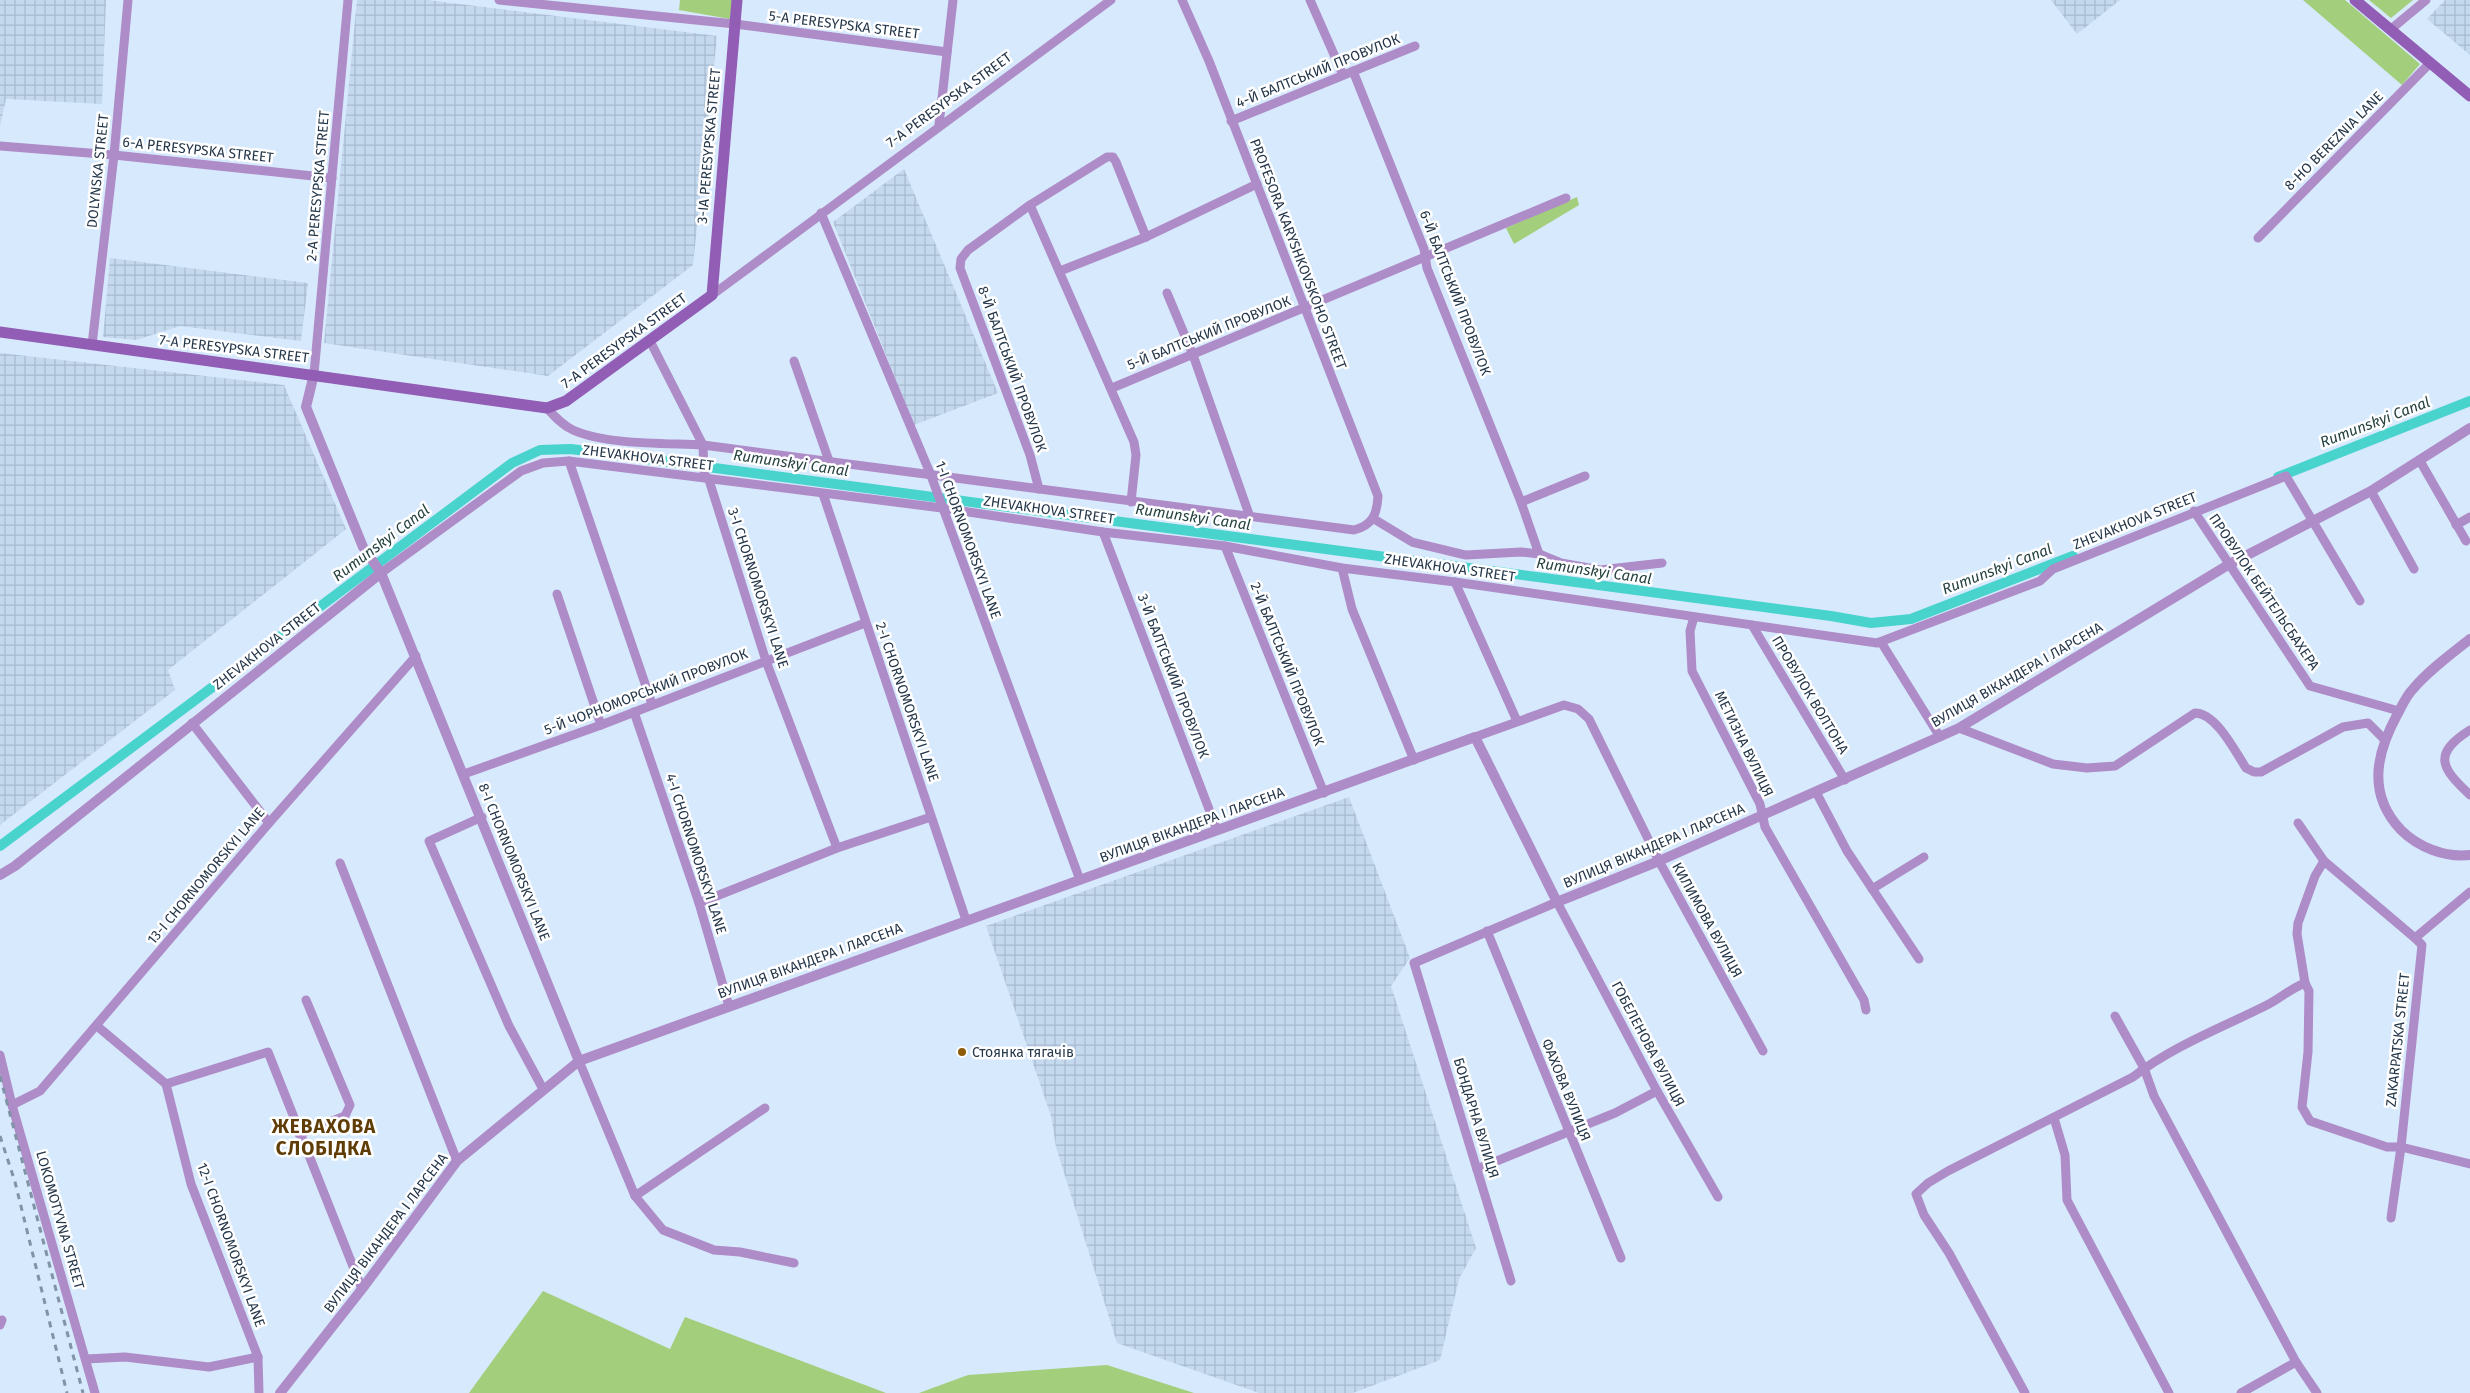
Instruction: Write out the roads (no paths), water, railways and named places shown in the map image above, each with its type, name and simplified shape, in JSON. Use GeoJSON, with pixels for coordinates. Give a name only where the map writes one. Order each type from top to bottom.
{"type":"FeatureCollection","features":[{"type":"Feature","properties":{"kind":"main road","name":"3-IA PERESYPSKA STREET"},"geometry":{"type":"LineString","coordinates":[[712,294],[737,0]]}},
{"type":"Feature","properties":{"kind":"main road"},"geometry":{"type":"LineString","coordinates":[[2355,0],[2470,96]]}},
{"type":"Feature","properties":{"kind":"main road","name":"7-A PERESYPSKA STREET"},"geometry":{"type":"LineString","coordinates":[[0,332],[208,362],[314,374],[547,408],[566,401],[712,294]]}},
{"type":"Feature","properties":{"kind":"street","name":"DOLYNSKA STREET"},"geometry":{"type":"LineString","coordinates":[[92,345],[114,155],[128,0]]}},
{"type":"Feature","properties":{"kind":"street","name":"2-A PERESYPSKA STREET"},"geometry":{"type":"LineString","coordinates":[[314,374],[348,0]]}},
{"type":"Feature","properties":{"kind":"street","name":"5-A PERESYPSKA STREET"},"geometry":{"type":"LineString","coordinates":[[499,0],[556,3],[946,52]]}},
{"type":"Feature","properties":{"kind":"street"},"geometry":{"type":"LineString","coordinates":[[939,125],[953,0]]}},
{"type":"Feature","properties":{"kind":"street","name":"7-A PERESYPSKA STREET"},"geometry":{"type":"LineString","coordinates":[[712,294],[1111,0]]}},
{"type":"Feature","properties":{"kind":"street","name":"PROFESORA KARYSHKOVSKOHO STREET"},"geometry":{"type":"LineString","coordinates":[[1182,0],[1209,60],[1231,121],[1306,308],[1378,496],[1377,511],[1374,519]]}},
{"type":"Feature","properties":{"kind":"street"},"geometry":{"type":"LineString","coordinates":[[1310,0],[1343,75]]}},
{"type":"Feature","properties":{"kind":"street"},"geometry":{"type":"LineString","coordinates":[[2390,30],[2426,0]]}},
{"type":"Feature","properties":{"kind":"street","name":"4-Й БАЛТСЬКИЙ ПРОВУЛОК"},"geometry":{"type":"LineString","coordinates":[[1231,121],[1415,46]]}},
{"type":"Feature","properties":{"kind":"street","name":"8-HO BEREZNIA LANE"},"geometry":{"type":"LineString","coordinates":[[2258,238],[2430,63]]}},
{"type":"Feature","properties":{"kind":"street","name":"6-Й БАЛТСЬКИЙ ПРОВУЛОК"},"geometry":{"type":"LineString","coordinates":[[1353,71],[1426,258],[1427,268],[1522,502],[1539,554]]}},
{"type":"Feature","properties":{"kind":"street","name":"6-A PERESYPSKA STREET"},"geometry":{"type":"LineString","coordinates":[[0,146],[114,155],[332,178]]}},
{"type":"Feature","properties":{"kind":"street"},"geometry":{"type":"LineString","coordinates":[[1130,502],[1136,455],[1134,442],[1112,388],[1030,205],[1107,158],[1113,157],[1146,237]]}},
{"type":"Feature","properties":{"kind":"street"},"geometry":{"type":"LineString","coordinates":[[1060,271],[1146,237],[1257,184]]}},
{"type":"Feature","properties":{"kind":"street","name":"5-Й БАЛТСЬКИЙ ПРОВУЛОК"},"geometry":{"type":"LineString","coordinates":[[1112,388],[1566,198]]}},
{"type":"Feature","properties":{"kind":"street","name":"8-Й БАЛТСЬКИЙ ПРОВУЛОК"},"geometry":{"type":"LineString","coordinates":[[1030,205],[968,250],[961,259],[960,268],[1030,455],[1039,489]]}},
{"type":"Feature","properties":{"kind":"street","name":"1-I CHORNOMORSKYI LANE"},"geometry":{"type":"LineString","coordinates":[[821,213],[931,476],[1080,880]]}},
{"type":"Feature","properties":{"kind":"street"},"geometry":{"type":"LineString","coordinates":[[1167,293],[1193,355],[1250,517]]}},
{"type":"Feature","properties":{"kind":"street","name":"3-I CHORNOMORSKYI LANE"},"geometry":{"type":"LineString","coordinates":[[650,340],[703,448],[707,477],[766,661],[837,848]]}},
{"type":"Feature","properties":{"kind":"street"},"geometry":{"type":"LineString","coordinates":[[794,361],[828,461]]}},
{"type":"Feature","properties":{"kind":"street","name":"8-I CHORNOMORSKYI LANE"},"geometry":{"type":"LineString","coordinates":[[314,374],[306,407],[363,547],[382,573],[635,1196],[663,1230],[714,1250],[740,1252],[794,1263]]}},
{"type":"Feature","properties":{"kind":"street","name":"ZHEVAKHOVA STREET"},"geometry":{"type":"LineString","coordinates":[[547,408],[565,426],[587,435],[828,461],[1354,530],[1362,528],[1374,519],[1412,542],[1466,554],[1521,552],[1539,554],[1561,563],[1600,570],[1662,562]]}},
{"type":"Feature","properties":{"kind":"street","name":"ВУЛИЦЯ ВІКАНДЕРА І ЛАРСЕНА"},"geometry":{"type":"LineString","coordinates":[[1414,963],[1659,861],[1845,780],[1958,728],[2228,565],[2372,491],[2420,462],[2470,428]]}},
{"type":"Feature","properties":{"kind":"street"},"geometry":{"type":"LineString","coordinates":[[569,461],[652,704]]}},
{"type":"Feature","properties":{"kind":"street","name":"ZHEVAKHOVA STREET"},"geometry":{"type":"LineString","coordinates":[[0,875],[23,860],[382,573],[521,471],[543,463],[569,461],[707,477],[823,494],[941,505],[1103,532],[1225,546],[1342,568],[1881,642],[2040,581],[2052,569],[2286,476],[2313,520]]}},
{"type":"Feature","properties":{"kind":"street"},"geometry":{"type":"LineString","coordinates":[[2420,462],[2466,541]]}},
{"type":"Feature","properties":{"kind":"street"},"geometry":{"type":"LineString","coordinates":[[1522,502],[1585,476]]}},
{"type":"Feature","properties":{"kind":"street"},"geometry":{"type":"LineString","coordinates":[[2372,491],[2414,569]]}},
{"type":"Feature","properties":{"kind":"street","name":"2-I CHORNOMORSKYI LANE"},"geometry":{"type":"LineString","coordinates":[[823,494],[966,920]]}},
{"type":"Feature","properties":{"kind":"street","name":"ПРОВУЛОК БЕЙТЕЛЬСБАХЕРА"},"geometry":{"type":"LineString","coordinates":[[2194,511],[2310,686],[2399,711]]}},
{"type":"Feature","properties":{"kind":"street"},"geometry":{"type":"LineString","coordinates":[[2456,525],[2470,517]]}},
{"type":"Feature","properties":{"kind":"street"},"geometry":{"type":"LineString","coordinates":[[2313,520],[2360,601]]}},
{"type":"Feature","properties":{"kind":"street","name":"3-Й БАЛТСЬКИЙ ПРОВУЛОК"},"geometry":{"type":"LineString","coordinates":[[1103,532],[1217,830]]}},
{"type":"Feature","properties":{"kind":"street","name":"2-Й БАЛТСЬКИЙ ПРОВУЛОК"},"geometry":{"type":"LineString","coordinates":[[1225,546],[1324,793]]}},
{"type":"Feature","properties":{"kind":"street"},"geometry":{"type":"LineString","coordinates":[[1342,568],[1352,608],[1414,760]]}},
{"type":"Feature","properties":{"kind":"street"},"geometry":{"type":"LineString","coordinates":[[1455,582],[1516,721]]}},
{"type":"Feature","properties":{"kind":"street"},"geometry":{"type":"LineString","coordinates":[[558,594],[601,725]]}},
{"type":"Feature","properties":{"kind":"street","name":"МЕТИЗНА ВУЛИЦЯ"},"geometry":{"type":"LineString","coordinates":[[1694,617],[1690,631],[1692,671],[1760,804],[1764,827],[1864,1000],[1866,1010]]}},
{"type":"Feature","properties":{"kind":"street","name":"5-Й ЧОРНОМОРСЬКИЙ ПРОВУЛОК"},"geometry":{"type":"LineString","coordinates":[[464,774],[601,725],[865,623]]}},
{"type":"Feature","properties":{"kind":"street","name":"ПРОВУЛОК ВОЛТОНА"},"geometry":{"type":"LineString","coordinates":[[1752,625],[1845,780]]}},
{"type":"Feature","properties":{"kind":"street"},"geometry":{"type":"LineString","coordinates":[[2470,639],[2440,662],[2412,690],[2384,739],[2377,768],[2382,802],[2395,824],[2421,845],[2460,856],[2470,856]]}},
{"type":"Feature","properties":{"kind":"street"},"geometry":{"type":"LineString","coordinates":[[1881,642],[1940,737]]}},
{"type":"Feature","properties":{"kind":"street","name":"13-I CHORNOMORSKYI LANE"},"geometry":{"type":"LineString","coordinates":[[12,1105],[40,1091],[269,823],[416,656]]}},
{"type":"Feature","properties":{"kind":"street","name":"ВУЛИЦЯ ВІКАНДЕРА І ЛАРСЕНА"},"geometry":{"type":"LineString","coordinates":[[280,1393],[362,1289],[457,1160],[542,1089],[579,1061],[1564,705]]}},
{"type":"Feature","properties":{"kind":"street","name":"КИЛИМОВА ВУЛИЦЯ"},"geometry":{"type":"LineString","coordinates":[[1564,705],[1578,709],[1589,719],[1659,861],[1763,1051]]}},
{"type":"Feature","properties":{"kind":"street","name":"4-I CHORNOMORSKYI LANE"},"geometry":{"type":"LineString","coordinates":[[634,712],[699,904],[729,1006]]}},
{"type":"Feature","properties":{"kind":"street"},"geometry":{"type":"LineString","coordinates":[[1958,728],[2053,764],[2087,768],[2114,766],[2195,713],[2203,713],[2212,719],[2246,768],[2254,772],[2261,772],[2343,727],[2368,723],[2384,739]]}},
{"type":"Feature","properties":{"kind":"street"},"geometry":{"type":"LineString","coordinates":[[192,723],[269,823]]}},
{"type":"Feature","properties":{"kind":"street"},"geometry":{"type":"LineString","coordinates":[[2470,730],[2453,743],[2445,753],[2444,760],[2446,768],[2470,795]]}},
{"type":"Feature","properties":{"kind":"street","name":"ВУЛИЦЯ ВІКАНДЕРА І ЛАРСЕНА"},"geometry":{"type":"LineString","coordinates":[[1475,737],[1557,902]]}},
{"type":"Feature","properties":{"kind":"street"},"geometry":{"type":"LineString","coordinates":[[1816,792],[1848,851],[1919,959]]}},
{"type":"Feature","properties":{"kind":"street"},"geometry":{"type":"LineString","coordinates":[[482,817],[429,841],[509,1026],[542,1089]]}},
{"type":"Feature","properties":{"kind":"street"},"geometry":{"type":"LineString","coordinates":[[699,904],[837,848],[932,817]]}},
{"type":"Feature","properties":{"kind":"street"},"geometry":{"type":"LineString","coordinates":[[2298,823],[2324,861],[2416,938],[2470,892]]}},
{"type":"Feature","properties":{"kind":"street"},"geometry":{"type":"LineString","coordinates":[[1872,889],[1924,857]]}},
{"type":"Feature","properties":{"kind":"street"},"geometry":{"type":"LineString","coordinates":[[2324,861],[2315,876],[2298,923],[2297,934],[2305,983],[2309,991],[2310,1028],[2302,1107],[2310,1121],[2387,1146],[2401,1147],[2470,1164]]}},
{"type":"Feature","properties":{"kind":"street"},"geometry":{"type":"LineString","coordinates":[[340,863],[457,1160]]}},
{"type":"Feature","properties":{"kind":"street","name":"ГОБЕЛЕНОВА ВУЛИЦЯ"},"geometry":{"type":"LineString","coordinates":[[1557,902],[1657,1091],[1718,1197]]}},
{"type":"Feature","properties":{"kind":"street","name":"ФАХОВА ВУЛИЦЯ"},"geometry":{"type":"LineString","coordinates":[[1487,931],[1621,1258]]}},
{"type":"Feature","properties":{"kind":"street","name":"ZAKARPATSKA STREET"},"geometry":{"type":"LineString","coordinates":[[2390,1218],[2401,1147],[2422,945],[2416,938]]}},
{"type":"Feature","properties":{"kind":"street","name":"БОНДАРНА ВУЛИЦЯ"},"geometry":{"type":"LineString","coordinates":[[1414,963],[1511,1280]]}},
{"type":"Feature","properties":{"kind":"street"},"geometry":{"type":"LineString","coordinates":[[2025,1393],[1948,1253],[1924,1215],[1916,1194],[1928,1183],[2133,1076],[2161,1056],[2268,1005],[2289,990],[2305,983]]}},
{"type":"Feature","properties":{"kind":"street"},"geometry":{"type":"LineString","coordinates":[[300,1134],[346,1116],[350,1105],[306,1000]]}},
{"type":"Feature","properties":{"kind":"street"},"geometry":{"type":"LineString","coordinates":[[2115,1016],[2144,1068],[2154,1096],[2296,1362],[2317,1393]]}},
{"type":"Feature","properties":{"kind":"street"},"geometry":{"type":"LineString","coordinates":[[97,1026],[166,1084],[268,1052],[362,1289]]}},
{"type":"Feature","properties":{"kind":"street","name":"LOKOMOTYVNA STREET"},"geometry":{"type":"LineString","coordinates":[[0,1055],[12,1105],[95,1393]]}},
{"type":"Feature","properties":{"kind":"street","name":"12-I CHORNOMORSKYI LANE"},"geometry":{"type":"LineString","coordinates":[[166,1084],[191,1184],[258,1357],[259,1393]]}},
{"type":"Feature","properties":{"kind":"street"},"geometry":{"type":"LineString","coordinates":[[1477,1169],[1615,1112],[1657,1091]]}},
{"type":"Feature","properties":{"kind":"street"},"geometry":{"type":"LineString","coordinates":[[635,1196],[765,1108]]}},
{"type":"Feature","properties":{"kind":"street"},"geometry":{"type":"LineString","coordinates":[[2054,1118],[2065,1155],[2067,1200],[2169,1393]]}},
{"type":"Feature","properties":{"kind":"street"},"geometry":{"type":"LineString","coordinates":[[86,1359],[125,1357],[209,1367],[258,1357]]}},
{"type":"Feature","properties":{"kind":"street"},"geometry":{"type":"LineString","coordinates":[[2242,1393],[2296,1362]]}},
{"type":"Feature","properties":{"kind":"waterway","name":"Rumunskyi Canal"},"geometry":{"type":"LineString","coordinates":[[2278,477],[2470,401]]}},
{"type":"Feature","properties":{"kind":"waterway","name":"Rumunskyi Canal"},"geometry":{"type":"LineString","coordinates":[[0,846],[512,463],[540,450],[571,449],[1831,616],[1871,623],[1911,619],[2073,556]]}},
{"type":"Feature","properties":{"kind":"railway"},"geometry":{"type":"LineString","coordinates":[[0,1076],[83,1393]]}},
{"type":"Feature","properties":{"kind":"railway"},"geometry":{"type":"LineString","coordinates":[[0,1136],[15,1182],[67,1393]]}},
{"type":"Feature","properties":{"kind":"place","name":"Стоянка тягачів"},"geometry":{"type":"Point","coordinates":[962,1052]}},
{"type":"Feature","properties":{"kind":"district","name":"ЖЕВАХОВА СЛОБІДКА"},"geometry":{"type":"Point","coordinates":[324,1137]}}]}
